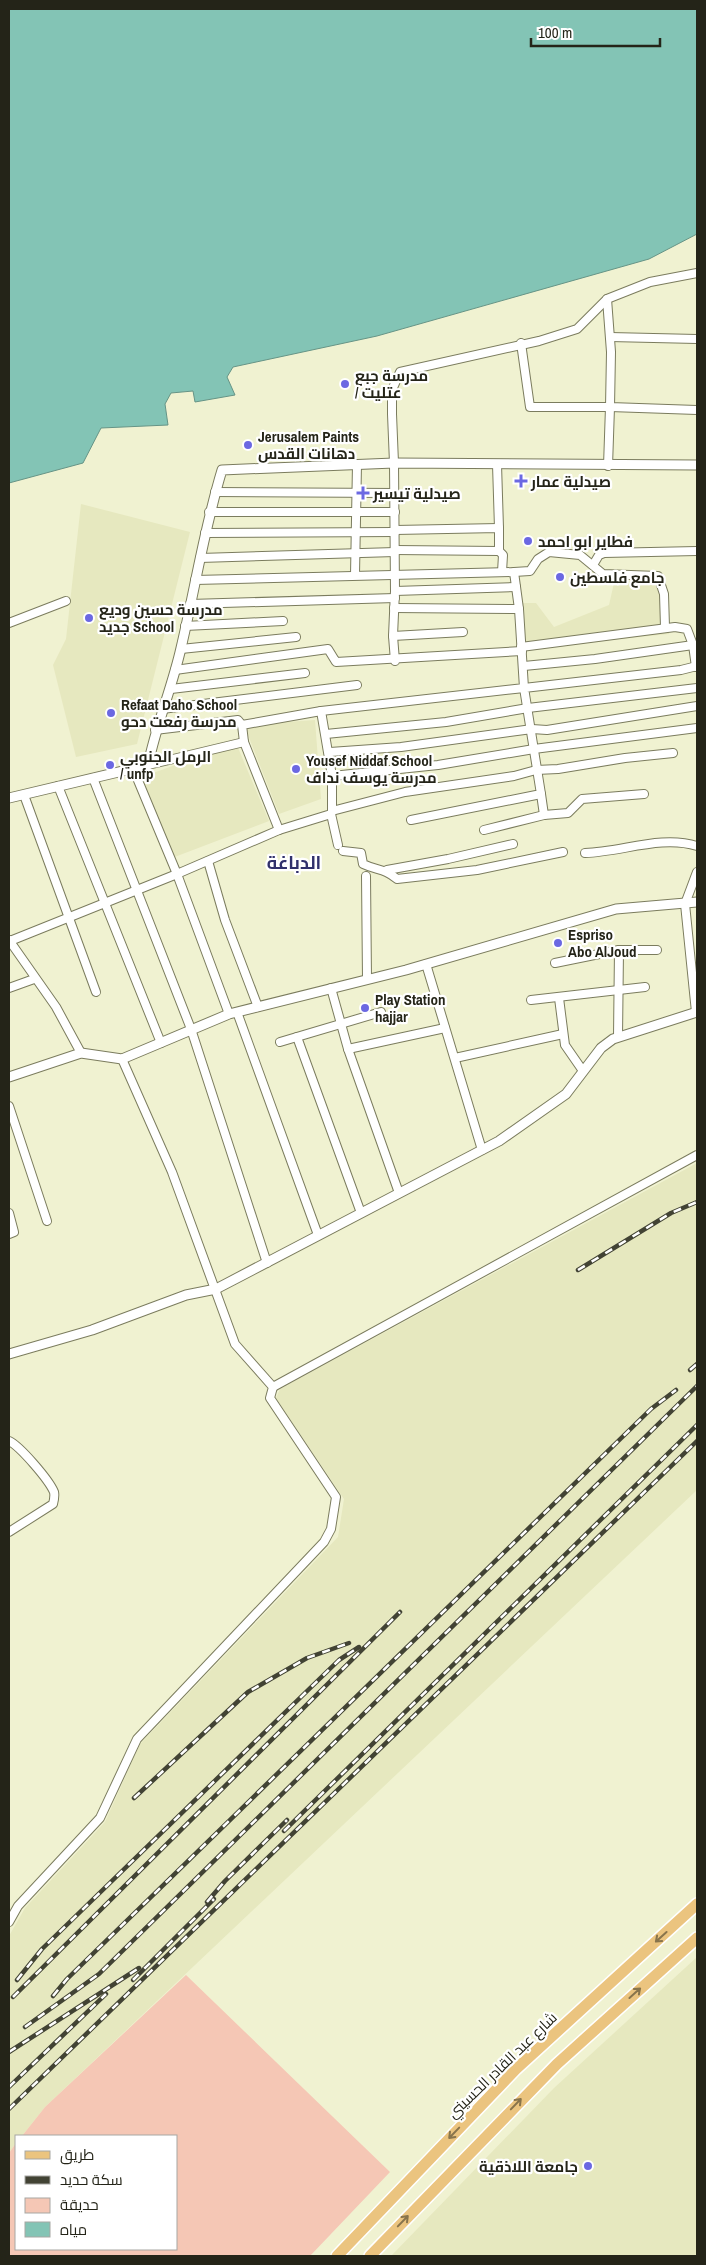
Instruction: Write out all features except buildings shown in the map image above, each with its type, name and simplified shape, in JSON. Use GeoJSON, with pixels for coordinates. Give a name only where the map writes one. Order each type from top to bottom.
{"type":"FeatureCollection","features":[{"type":"Feature","properties":{"kind":"main road","name":"شارع عبد القادر الحسيني"},"geometry":{"type":"LineString","coordinates":[[337,2256],[516,2069],[697,1904]]}},
{"type":"Feature","properties":{"kind":"main road"},"geometry":{"type":"LineString","coordinates":[[370,2256],[557,2064],[697,1938]]}},
{"type":"Feature","properties":{"kind":"street"},"geometry":{"type":"LineString","coordinates":[[395,661],[393,636],[395,512],[392,390],[400,372],[521,343],[539,341],[576,329],[607,299],[650,282],[697,273]]}},
{"type":"Feature","properties":{"kind":"street"},"geometry":{"type":"LineString","coordinates":[[607,299],[610,337],[608,466]]}},
{"type":"Feature","properties":{"kind":"street"},"geometry":{"type":"LineString","coordinates":[[610,337],[697,339]]}},
{"type":"Feature","properties":{"kind":"street"},"geometry":{"type":"LineString","coordinates":[[521,343],[530,407],[697,410]]}},
{"type":"Feature","properties":{"kind":"street"},"geometry":{"type":"LineString","coordinates":[[318,1235],[233,1013],[137,778],[148,765],[155,730],[171,689],[209,512],[222,470],[394,463],[608,466],[697,465]]}},
{"type":"Feature","properties":{"kind":"street"},"geometry":{"type":"LineString","coordinates":[[355,575],[357,464]]}},
{"type":"Feature","properties":{"kind":"street"},"geometry":{"type":"LineString","coordinates":[[497,464],[499,551],[503,555],[502,572]]}},
{"type":"Feature","properties":{"kind":"street"},"geometry":{"type":"LineString","coordinates":[[215,492],[394,493]]}},
{"type":"Feature","properties":{"kind":"street"},"geometry":{"type":"LineString","coordinates":[[209,512],[395,512]]}},
{"type":"Feature","properties":{"kind":"street"},"geometry":{"type":"LineString","coordinates":[[205,533],[356,532],[499,528]]}},
{"type":"Feature","properties":{"kind":"street"},"geometry":{"type":"LineString","coordinates":[[200,558],[395,551],[499,551]]}},
{"type":"Feature","properties":{"kind":"street"},"geometry":{"type":"LineString","coordinates":[[593,565],[599,555],[604,553],[697,551]]}},
{"type":"Feature","properties":{"kind":"street"},"geometry":{"type":"LineString","coordinates":[[195,580],[530,571],[538,559],[549,552],[573,553],[593,565],[603,574],[658,576],[664,594],[665,627]]}},
{"type":"Feature","properties":{"kind":"street"},"geometry":{"type":"LineString","coordinates":[[514,572],[524,666],[524,688],[532,729],[536,770],[544,815]]}},
{"type":"Feature","properties":{"kind":"street"},"geometry":{"type":"LineString","coordinates":[[190,604],[516,587]]}},
{"type":"Feature","properties":{"kind":"street"},"geometry":{"type":"LineString","coordinates":[[9,623],[66,601]]}},
{"type":"Feature","properties":{"kind":"street"},"geometry":{"type":"LineString","coordinates":[[394,608],[519,609]]}},
{"type":"Feature","properties":{"kind":"street"},"geometry":{"type":"LineString","coordinates":[[185,626],[283,621]]}},
{"type":"Feature","properties":{"kind":"street"},"geometry":{"type":"LineString","coordinates":[[175,670],[328,648],[336,662],[395,661],[521,649],[665,627],[687,629],[693,645],[697,667],[321,711],[242,724]]}},
{"type":"Feature","properties":{"kind":"street"},"geometry":{"type":"LineString","coordinates":[[393,636],[463,632]]}},
{"type":"Feature","properties":{"kind":"street"},"geometry":{"type":"LineString","coordinates":[[181,649],[296,637]]}},
{"type":"Feature","properties":{"kind":"street"},"geometry":{"type":"LineString","coordinates":[[524,666],[579,661],[693,645]]}},
{"type":"Feature","properties":{"kind":"street"},"geometry":{"type":"LineString","coordinates":[[171,689],[305,673]]}},
{"type":"Feature","properties":{"kind":"street"},"geometry":{"type":"LineString","coordinates":[[162,709],[357,685]]}},
{"type":"Feature","properties":{"kind":"street"},"geometry":{"type":"LineString","coordinates":[[326,734],[446,722],[528,708],[697,688]]}},
{"type":"Feature","properties":{"kind":"street"},"geometry":{"type":"LineString","coordinates":[[330,752],[400,747],[532,729],[547,730],[697,706]]}},
{"type":"Feature","properties":{"kind":"street"},"geometry":{"type":"LineString","coordinates":[[321,711],[330,752],[332,776],[331,812],[340,848],[359,851],[363,864],[374,869],[387,870],[448,859],[512,844]]}},
{"type":"Feature","properties":{"kind":"street"},"geometry":{"type":"LineString","coordinates":[[155,730],[238,720],[242,724],[244,742],[279,830]]}},
{"type":"Feature","properties":{"kind":"street"},"geometry":{"type":"LineString","coordinates":[[332,776],[438,765],[534,749],[697,728]]}},
{"type":"Feature","properties":{"kind":"street"},"geometry":{"type":"LineString","coordinates":[[9,798],[244,742]]}},
{"type":"Feature","properties":{"kind":"street"},"geometry":{"type":"LineString","coordinates":[[81,1053],[56,1007],[34,979],[9,940],[177,874],[279,830],[331,812],[405,792],[514,776],[536,770],[558,769],[625,758],[673,753]]}},
{"type":"Feature","properties":{"kind":"street"},"geometry":{"type":"LineString","coordinates":[[93,778],[191,1029],[267,1263]]}},
{"type":"Feature","properties":{"kind":"street"},"geometry":{"type":"LineString","coordinates":[[58,786],[161,1043]]}},
{"type":"Feature","properties":{"kind":"street"},"geometry":{"type":"LineString","coordinates":[[411,820],[541,794]]}},
{"type":"Feature","properties":{"kind":"street"},"geometry":{"type":"LineString","coordinates":[[484,830],[544,815],[571,812],[577,801],[644,794]]}},
{"type":"Feature","properties":{"kind":"street"},"geometry":{"type":"LineString","coordinates":[[24,795],[96,992]]}},
{"type":"Feature","properties":{"kind":"street"},"geometry":{"type":"LineString","coordinates":[[585,853],[663,843],[685,842],[697,846]]}},
{"type":"Feature","properties":{"kind":"street"},"geometry":{"type":"LineString","coordinates":[[387,870],[397,879],[477,870],[563,852]]}},
{"type":"Feature","properties":{"kind":"street"},"geometry":{"type":"LineString","coordinates":[[208,861],[233,942],[258,1007]]}},
{"type":"Feature","properties":{"kind":"street"},"geometry":{"type":"LineString","coordinates":[[9,1354],[92,1330],[186,1295],[216,1289],[482,1150],[560,1100],[573,1087],[601,1048],[618,1037],[696,1012],[693,946],[685,904],[697,872]]}},
{"type":"Feature","properties":{"kind":"street"},"geometry":{"type":"LineString","coordinates":[[366,876],[367,979]]}},
{"type":"Feature","properties":{"kind":"street"},"geometry":{"type":"LineString","coordinates":[[9,1077],[81,1053],[122,1060],[191,1029],[233,1013],[426,964],[616,909],[697,902]]}},
{"type":"Feature","properties":{"kind":"street"},"geometry":{"type":"LineString","coordinates":[[618,1037],[619,950]]}},
{"type":"Feature","properties":{"kind":"street"},"geometry":{"type":"LineString","coordinates":[[556,963],[619,950],[657,950]]}},
{"type":"Feature","properties":{"kind":"street"},"geometry":{"type":"LineString","coordinates":[[426,964],[482,1150]]}},
{"type":"Feature","properties":{"kind":"street"},"geometry":{"type":"LineString","coordinates":[[9,988],[34,979]]}},
{"type":"Feature","properties":{"kind":"street"},"geometry":{"type":"LineString","coordinates":[[531,1000],[645,987]]}},
{"type":"Feature","properties":{"kind":"street"},"geometry":{"type":"LineString","coordinates":[[331,988],[348,1049],[399,1193]]}},
{"type":"Feature","properties":{"kind":"street"},"geometry":{"type":"LineString","coordinates":[[559,998],[566,1045],[583,1071]]}},
{"type":"Feature","properties":{"kind":"street"},"geometry":{"type":"LineString","coordinates":[[280,1042],[381,1012]]}},
{"type":"Feature","properties":{"kind":"street"},"geometry":{"type":"LineString","coordinates":[[348,1049],[445,1028]]}},
{"type":"Feature","properties":{"kind":"street"},"geometry":{"type":"LineString","coordinates":[[455,1058],[563,1034]]}},
{"type":"Feature","properties":{"kind":"street"},"geometry":{"type":"LineString","coordinates":[[297,1037],[361,1213]]}},
{"type":"Feature","properties":{"kind":"street"},"geometry":{"type":"LineString","coordinates":[[122,1060],[172,1172],[235,1344],[273,1387]]}},
{"type":"Feature","properties":{"kind":"street"},"geometry":{"type":"LineString","coordinates":[[9,1106],[47,1221]]}},
{"type":"Feature","properties":{"kind":"street"},"geometry":{"type":"LineString","coordinates":[[9,1922],[18,1906],[100,1818],[137,1739],[324,1542],[331,1529],[336,1497],[270,1398],[273,1387],[697,1155]]}},
{"type":"Feature","properties":{"kind":"street"},"geometry":{"type":"LineString","coordinates":[[9,1213],[14,1232],[9,1234]]}},
{"type":"Feature","properties":{"kind":"street"},"geometry":{"type":"LineString","coordinates":[[9,1441],[20,1449],[50,1485],[55,1495],[53,1504],[9,1532]]}},
{"type":"Feature","properties":{"kind":"shaded area"},"geometry":{"type":"Polygon","coordinates":[[[81,504],[190,532],[137,744],[76,757],[53,665],[66,639],[81,504]]]}},
{"type":"Feature","properties":{"kind":"shaded area"},"geometry":{"type":"Polygon","coordinates":[[[646,580],[665,582],[669,634],[521,649],[520,603],[536,603],[554,627],[609,605],[614,583],[646,580]]]}},
{"type":"Feature","properties":{"kind":"shaded area"},"geometry":{"type":"Polygon","coordinates":[[[315,720],[321,799],[279,814],[244,725],[315,720]]]}},
{"type":"Feature","properties":{"kind":"shaded area"},"geometry":{"type":"Polygon","coordinates":[[[236,743],[269,821],[172,858],[142,777],[236,743]]]}},
{"type":"Feature","properties":{"kind":"shaded area"},"geometry":{"type":"Polygon","coordinates":[[[697,1163],[697,1490],[45,2107],[23,2135],[15,2135],[15,2144],[9,2153],[9,1936],[25,1908],[105,1822],[140,1744],[338,1537],[344,1499],[276,1398],[280,1389],[697,1163]]]}},
{"type":"Feature","properties":{"kind":"shaded area","name":"جامعة اللاذقية"},"geometry":{"type":"Polygon","coordinates":[[[697,1957],[697,2256],[391,2256],[554,2088],[697,1957]]]}},
{"type":"Feature","properties":{"kind":"green space"},"geometry":{"type":"Polygon","coordinates":[[[186,1975],[390,2172],[310,2256],[9,2256],[9,2153],[15,2144],[15,2250],[178,2250],[178,2135],[23,2135],[45,2107],[186,1975]]]}},
{"type":"Feature","properties":{"kind":"water"},"geometry":{"type":"Polygon","coordinates":[[[9,9],[697,9],[697,234],[649,259],[377,336],[233,367],[227,377],[235,395],[195,402],[193,391],[171,393],[165,404],[168,425],[101,428],[83,463],[9,483],[9,9]]]}},
{"type":"Feature","properties":{"kind":"railway"},"geometry":{"type":"LineString","coordinates":[[578,1270],[671,1213],[697,1202]]}},
{"type":"Feature","properties":{"kind":"railway"},"geometry":{"type":"LineString","coordinates":[[690,1370],[697,1364]]}},
{"type":"Feature","properties":{"kind":"railway"},"geometry":{"type":"LineString","coordinates":[[25,2027],[99,1974],[697,1386]]}},
{"type":"Feature","properties":{"kind":"railway"},"geometry":{"type":"LineString","coordinates":[[53,1996],[67,1979],[651,1409],[676,1390]]}},
{"type":"Feature","properties":{"kind":"railway"},"geometry":{"type":"LineString","coordinates":[[284,1831],[697,1425]]}},
{"type":"Feature","properties":{"kind":"railway"},"geometry":{"type":"LineString","coordinates":[[9,2109],[697,1441]]}},
{"type":"Feature","properties":{"kind":"railway"},"geometry":{"type":"LineString","coordinates":[[13,1997],[400,1612]]}},
{"type":"Feature","properties":{"kind":"railway"},"geometry":{"type":"LineString","coordinates":[[134,1798],[248,1692],[307,1658],[349,1643]]}},
{"type":"Feature","properties":{"kind":"railway"},"geometry":{"type":"LineString","coordinates":[[17,1980],[42,1949],[339,1660],[359,1647]]}},
{"type":"Feature","properties":{"kind":"railway"},"geometry":{"type":"LineString","coordinates":[[207,1902],[225,1881],[287,1820]]}},
{"type":"Feature","properties":{"kind":"railway"},"geometry":{"type":"LineString","coordinates":[[133,1980],[214,1899]]}},
{"type":"Feature","properties":{"kind":"railway"},"geometry":{"type":"LineString","coordinates":[[9,2052],[139,1968]]}},
{"type":"Feature","properties":{"kind":"railway"},"geometry":{"type":"LineString","coordinates":[[9,2087],[106,1994]]}},
{"type":"Feature","properties":{"kind":"place","name":"مدرسة جبع / عتليت"},"geometry":{"type":"Point","coordinates":[345,384]}},
{"type":"Feature","properties":{"kind":"place","name":"Jerusalem Paints دهانات القدس"},"geometry":{"type":"Point","coordinates":[248,445]}},
{"type":"Feature","properties":{"kind":"place","name":"صيدلية عمار"},"geometry":{"type":"Point","coordinates":[521,481]}},
{"type":"Feature","properties":{"kind":"place","name":"صيدلية تيسير"},"geometry":{"type":"Point","coordinates":[363,493]}},
{"type":"Feature","properties":{"kind":"place","name":"فطاير ابو احمد"},"geometry":{"type":"Point","coordinates":[528,541]}},
{"type":"Feature","properties":{"kind":"place","name":"جامع فلسطين"},"geometry":{"type":"Point","coordinates":[560,577]}},
{"type":"Feature","properties":{"kind":"place","name":"مدرسة حسين وديع جديد School"},"geometry":{"type":"Point","coordinates":[89,618]}},
{"type":"Feature","properties":{"kind":"place","name":"Refaat Daho School مدرسة رفعت دحو"},"geometry":{"type":"Point","coordinates":[111,713]}},
{"type":"Feature","properties":{"kind":"place","name":"الرمل الجنوبي / unfp"},"geometry":{"type":"Point","coordinates":[110,765]}},
{"type":"Feature","properties":{"kind":"place","name":"Yousef Niddaf School مدرسة يوسف نداف"},"geometry":{"type":"Point","coordinates":[296,769]}},
{"type":"Feature","properties":{"kind":"place","name":"Espriso Abo AlJoud"},"geometry":{"type":"Point","coordinates":[558,943]}},
{"type":"Feature","properties":{"kind":"place","name":"Play Station hajjar"},"geometry":{"type":"Point","coordinates":[365,1008]}},
{"type":"Feature","properties":{"kind":"place","name":"جامعة اللاذقية"},"geometry":{"type":"Point","coordinates":[588,2166]}},
{"type":"Feature","properties":{"kind":"district","name":"الدباغة"},"geometry":{"type":"Point","coordinates":[294,862]}}]}
